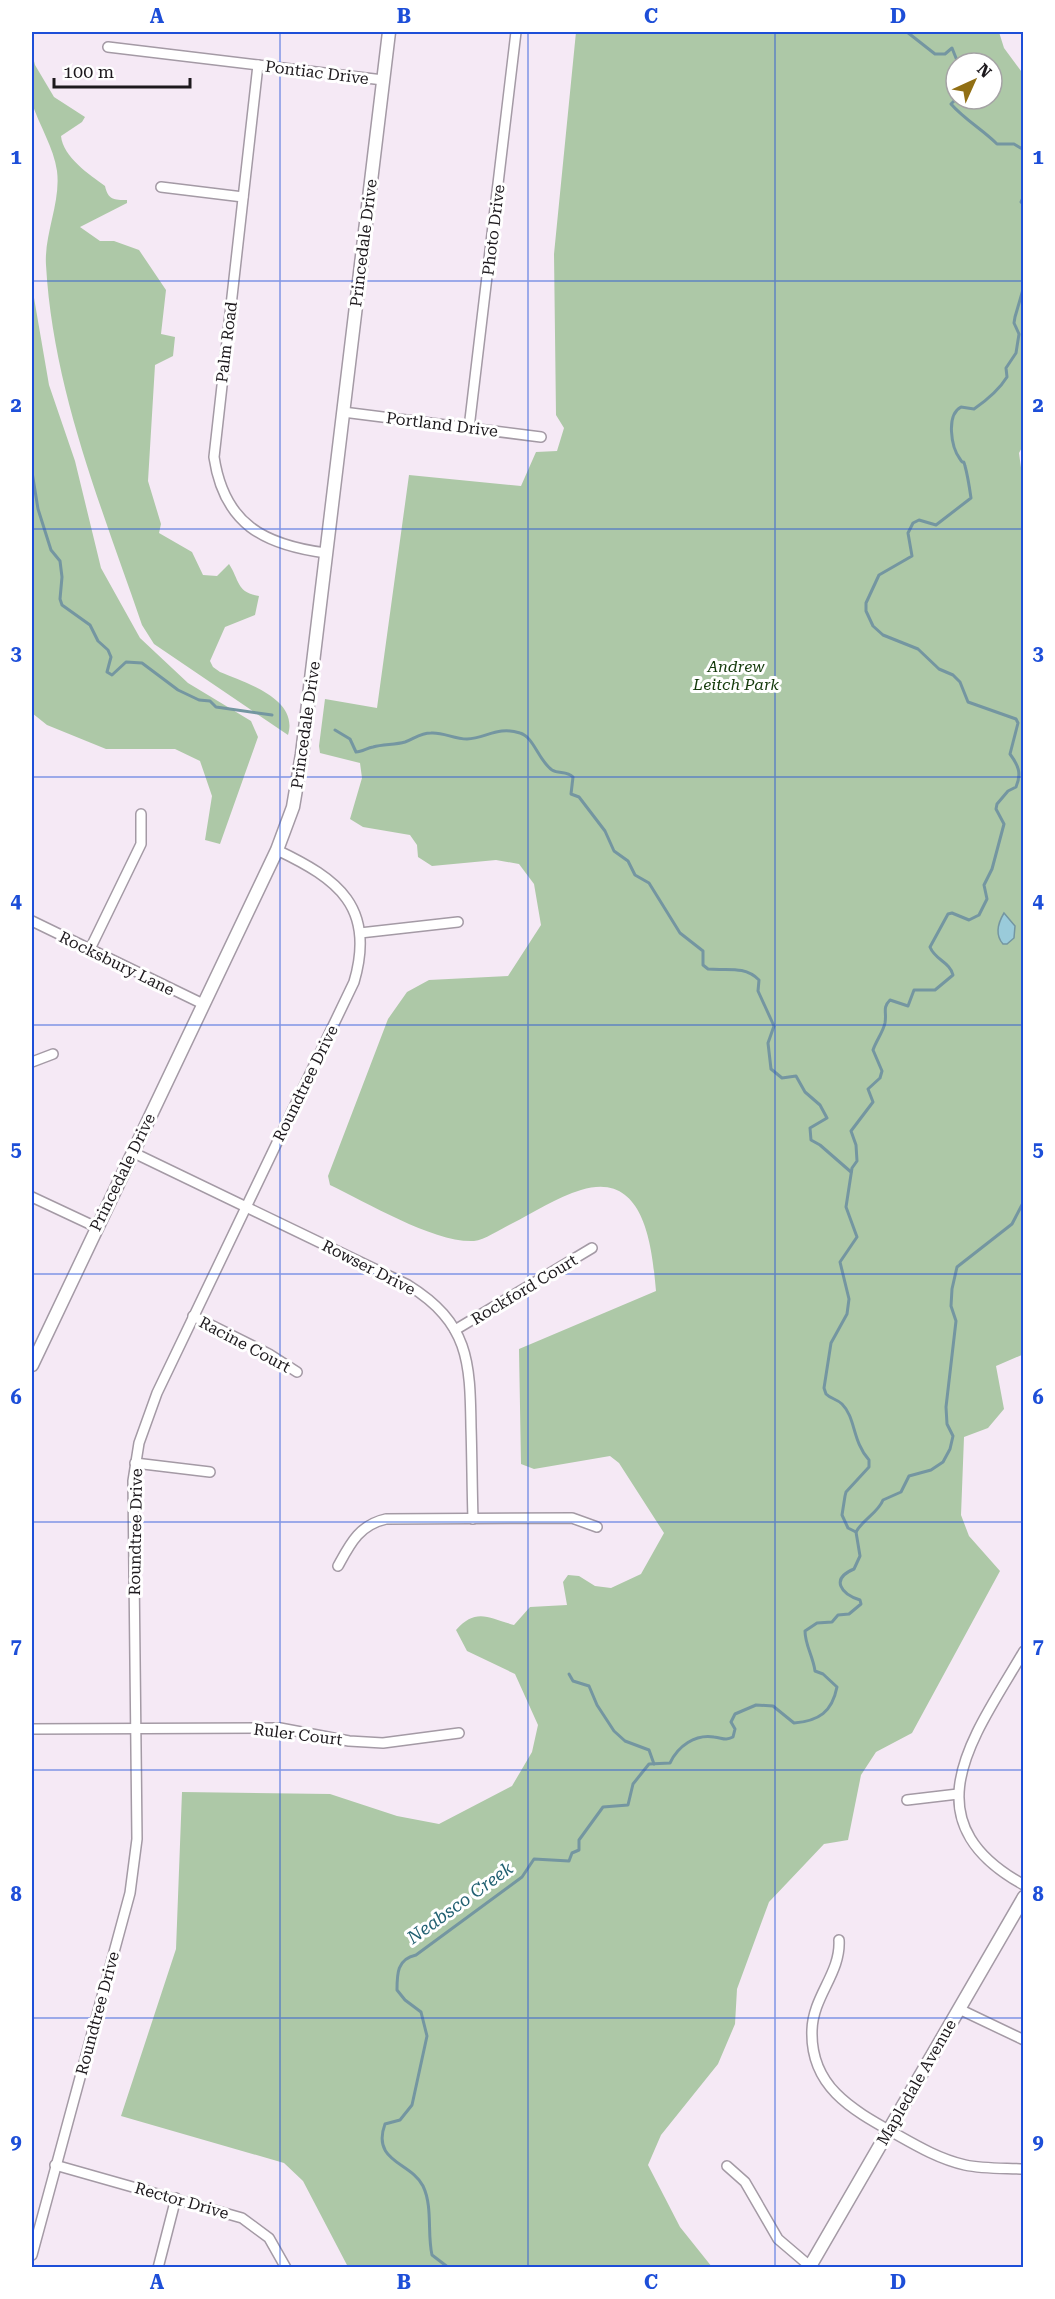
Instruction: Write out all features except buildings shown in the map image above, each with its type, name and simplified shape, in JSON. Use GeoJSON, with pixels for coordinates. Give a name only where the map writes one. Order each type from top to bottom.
{"type":"FeatureCollection","features":[{"type":"Feature","properties":{"kind":"street","name":"Princedale Drive"},"geometry":{"type":"LineString","coordinates":[[32,1365],[277,850],[297,788],[389,32]]}},
{"type":"Feature","properties":{"kind":"street","name":"Photo Drive"},"geometry":{"type":"LineString","coordinates":[[469,428],[516,32]]}},
{"type":"Feature","properties":{"kind":"street","name":"Pontiac Drive"},"geometry":{"type":"LineString","coordinates":[[108,47],[383,80]]}},
{"type":"Feature","properties":{"kind":"street","name":"Palm Road"},"geometry":{"type":"LineString","coordinates":[[258,65],[214,442],[216,472],[231,507],[260,535],[286,547],[326,553]]}},
{"type":"Feature","properties":{"kind":"street"},"geometry":{"type":"LineString","coordinates":[[161,187],[243,197]]}},
{"type":"Feature","properties":{"kind":"street","name":"Portland Drive"},"geometry":{"type":"LineString","coordinates":[[343,412],[541,437]]}},
{"type":"Feature","properties":{"kind":"street"},"geometry":{"type":"LineString","coordinates":[[90,949],[141,843],[141,814]]}},
{"type":"Feature","properties":{"kind":"street","name":"Roundtree Drive"},"geometry":{"type":"LineString","coordinates":[[32,2255],[130,1893],[136,1839],[133,1557],[135,1463],[149,1412],[354,982],[360,955],[360,933],[355,914],[337,886],[314,867],[277,850]]}},
{"type":"Feature","properties":{"kind":"street","name":"Rocksbury Lane"},"geometry":{"type":"LineString","coordinates":[[32,921],[203,1004]]}},
{"type":"Feature","properties":{"kind":"street"},"geometry":{"type":"LineString","coordinates":[[360,933],[458,922]]}},
{"type":"Feature","properties":{"kind":"street"},"geometry":{"type":"LineString","coordinates":[[32,1062],[53,1054]]}},
{"type":"Feature","properties":{"kind":"street","name":"Rowser Drive"},"geometry":{"type":"LineString","coordinates":[[132,1152],[408,1285],[434,1303],[455,1330],[471,1375],[473,1519]]}},
{"type":"Feature","properties":{"kind":"street"},"geometry":{"type":"LineString","coordinates":[[32,1197],[96,1227]]}},
{"type":"Feature","properties":{"kind":"street","name":"Rockford Court"},"geometry":{"type":"LineString","coordinates":[[455,1330],[592,1248]]}},
{"type":"Feature","properties":{"kind":"street","name":"Racine Court"},"geometry":{"type":"LineString","coordinates":[[194,1316],[262,1350],[297,1372]]}},
{"type":"Feature","properties":{"kind":"street"},"geometry":{"type":"LineString","coordinates":[[135,1463],[210,1472]]}},
{"type":"Feature","properties":{"kind":"street"},"geometry":{"type":"LineString","coordinates":[[338,1566],[355,1537],[379,1521],[572,1518],[597,1527]]}},
{"type":"Feature","properties":{"kind":"street"},"geometry":{"type":"LineString","coordinates":[[1023,1651],[970,1744],[960,1772],[958,1794],[964,1824],[977,1849],[997,1869],[1023,1885]]}},
{"type":"Feature","properties":{"kind":"street","name":"Ruler Court"},"geometry":{"type":"LineString","coordinates":[[32,1730],[280,1728],[349,1741],[383,1743],[459,1734]]}},
{"type":"Feature","properties":{"kind":"street"},"geometry":{"type":"LineString","coordinates":[[907,1800],[958,1794]]}},
{"type":"Feature","properties":{"kind":"street","name":"Mapledale Avenue"},"geometry":{"type":"LineString","coordinates":[[810,2267],[1023,1897]]}},
{"type":"Feature","properties":{"kind":"street"},"geometry":{"type":"LineString","coordinates":[[839,1940],[837,1964],[813,2015],[812,2031],[816,2060],[829,2086],[840,2099],[888,2130],[927,2151],[976,2167],[1023,2169]]}},
{"type":"Feature","properties":{"kind":"street"},"geometry":{"type":"LineString","coordinates":[[959,2009],[1023,2040]]}},
{"type":"Feature","properties":{"kind":"street","name":"Rector Drive"},"geometry":{"type":"LineString","coordinates":[[55,2165],[176,2198],[248,2221],[274,2244],[286,2268]]}},
{"type":"Feature","properties":{"kind":"street"},"geometry":{"type":"LineString","coordinates":[[727,2166],[745,2182],[778,2239],[810,2267]]}},
{"type":"Feature","properties":{"kind":"street"},"geometry":{"type":"LineString","coordinates":[[158,2268],[176,2198]]}},
{"type":"Feature","properties":{"kind":"green space","name":"Andrew Leitch Park"},"geometry":{"type":"Polygon","coordinates":[[[576,32],[999,32],[1004,48],[1024,75],[1024,444],[1019,453],[1024,490],[1024,1354],[996,1366],[1004,1409],[988,1428],[964,1437],[961,1515],[969,1536],[1000,1571],[912,1733],[876,1752],[861,1775],[848,1840],[824,1844],[769,1902],[737,1989],[735,2024],[718,2064],[661,2135],[648,2165],[680,2227],[712,2267],[348,2267],[303,2181],[284,2163],[121,2116],[176,1949],[182,1792],[330,1794],[397,1816],[439,1824],[512,1786],[532,1752],[538,1725],[515,1674],[467,1651],[456,1630],[463,1623],[477,1616],[490,1617],[514,1625],[530,1607],[567,1605],[563,1582],[568,1575],[579,1576],[595,1586],[611,1588],[641,1574],[664,1533],[619,1463],[610,1456],[534,1469],[521,1464],[519,1349],[656,1291],[652,1254],[647,1234],[641,1216],[632,1202],[619,1191],[602,1187],[581,1190],[554,1201],[483,1239],[458,1240],[421,1229],[382,1211],[330,1185],[328,1176],[388,1019],[407,992],[429,980],[508,976],[541,925],[534,884],[519,864],[496,860],[432,866],[418,857],[417,845],[410,835],[363,827],[350,819],[362,778],[360,763],[320,753],[325,699],[377,708],[409,475],[521,486],[536,452],[557,451],[564,428],[556,415],[554,254],[576,32]]]}},
{"type":"Feature","properties":{"kind":"green space"},"geometry":{"type":"Polygon","coordinates":[[[32,53],[35,65],[54,97],[85,117],[82,122],[61,136],[67,151],[78,165],[105,186],[110,197],[127,200],[127,203],[80,227],[100,241],[114,241],[139,250],[166,290],[161,334],[175,337],[173,356],[155,365],[148,481],[161,524],[159,533],[192,552],[203,575],[217,576],[229,564],[242,589],[259,596],[255,615],[225,627],[210,661],[213,667],[220,672],[256,687],[278,702],[286,712],[289,722],[288,735],[154,644],[142,625],[96,493],[58,358],[50,312],[46,265],[47,242],[57,194],[57,171],[53,154],[32,103],[30,85],[32,53]]]}},
{"type":"Feature","properties":{"kind":"green space"},"geometry":{"type":"Polygon","coordinates":[[[32,229],[33,292],[49,385],[75,461],[101,568],[140,638],[188,683],[251,721],[258,737],[220,844],[205,840],[212,796],[200,761],[175,749],[106,749],[47,725],[32,713],[32,229]]]}},
{"type":"Feature","properties":{"kind":"water"},"geometry":{"type":"Polygon","coordinates":[[[1004,913],[1015,926],[1014,938],[1007,944],[1003,944],[998,933],[1004,913]]]}},
{"type":"Feature","properties":{"kind":"waterway","name":"Neabsco Creek"},"geometry":{"type":"LineString","coordinates":[[907,32],[935,54],[944,54]]}},
{"type":"Feature","properties":{"kind":"waterway","name":"Neabsco Creek"},"geometry":{"type":"LineString","coordinates":[[948,51],[952,48],[953,51]]}},
{"type":"Feature","properties":{"kind":"waterway","name":"Neabsco Creek"},"geometry":{"type":"LineString","coordinates":[[958,111],[997,144],[1014,144],[1024,150]]}},
{"type":"Feature","properties":{"kind":"waterway","name":"Neabsco Creek"},"geometry":{"type":"LineString","coordinates":[[1024,154],[1024,159]]}},
{"type":"Feature","properties":{"kind":"waterway","name":"Neabsco Creek"},"geometry":{"type":"LineString","coordinates":[[1024,196],[1021,202],[1024,205]]}},
{"type":"Feature","properties":{"kind":"waterway","name":"Neabsco Creek"},"geometry":{"type":"LineString","coordinates":[[449,2268],[432,2255],[428,2203],[423,2186],[417,2178],[394,2160],[383,2146],[382,2137],[385,2124],[400,2120],[412,2105],[427,2036],[421,2012],[405,2000],[397,1990],[399,1968],[405,1960],[416,1955],[522,1877],[534,1859],[569,1861],[572,1853],[579,1850],[579,1840],[603,1807],[628,1805],[633,1784],[649,1764],[670,1763],[682,1747],[700,1737],[726,1739],[733,1737],[735,1729],[731,1722],[735,1714],[756,1705],[773,1706],[794,1723],[803,1722],[823,1714],[835,1696],[837,1687],[823,1674],[815,1671],[805,1631],[817,1623],[832,1622],[838,1615],[849,1614],[861,1604],[860,1600],[843,1590],[840,1582],[842,1577],[854,1569],[860,1556],[856,1532],[848,1528],[842,1515],[846,1492],[869,1467],[869,1460],[860,1445],[850,1416],[840,1402],[826,1394],[824,1388],[831,1343],[847,1314],[849,1299],[840,1262],[857,1237],[846,1207],[852,1168],[857,1161],[856,1145],[851,1131],[873,1102],[868,1089],[880,1078],[882,1071],[873,1050],[884,1026],[885,1008],[888,1003],[890,1000],[908,1006],[914,990],[935,990],[953,975],[949,967],[935,955],[930,947],[948,914],[952,913],[969,920],[979,915],[987,899],[984,885],[992,869],[1004,824],[996,809],[997,804],[1008,791],[1016,787],[1019,773],[1010,754],[1018,723],[1016,719],[968,702],[960,682],[953,675],[939,669],[918,649],[883,635],[873,626],[866,611],[866,603],[879,575],[912,556],[908,533],[913,523],[919,520],[936,525],[971,498],[964,462],[957,454],[952,439],[953,417],[961,407],[974,409],[979,406],[1007,377],[1006,368],[1016,353],[1019,334],[1014,323],[1024,286]]}},
{"type":"Feature","properties":{"kind":"waterway"},"geometry":{"type":"LineString","coordinates":[[32,472],[38,509],[51,550],[60,561],[62,605],[90,625],[98,641],[108,650],[111,657],[107,672],[112,675],[126,662],[142,663],[178,690],[199,700],[210,701],[216,707],[272,715]]}},
{"type":"Feature","properties":{"kind":"waterway"},"geometry":{"type":"LineString","coordinates":[[335,730],[350,739],[356,752],[405,742],[427,733],[467,739],[505,731],[525,735],[547,766],[573,777],[571,794],[579,797],[605,831],[614,851],[628,861],[635,875],[649,883],[680,933],[703,951],[703,965],[708,969],[741,970],[759,980],[758,991],[774,1026],[768,1043],[771,1069],[782,1078],[796,1076],[805,1092],[820,1105],[827,1118],[810,1128],[811,1140],[851,1172]]}},
{"type":"Feature","properties":{"kind":"waterway"},"geometry":{"type":"LineString","coordinates":[[856,1532],[862,1523],[878,1509],[883,1500],[901,1492],[909,1476],[931,1470],[943,1462],[950,1449],[953,1436],[947,1424],[946,1407],[956,1321],[951,1306],[952,1289],[957,1267],[1012,1224],[1024,1201]]}},
{"type":"Feature","properties":{"kind":"waterway"},"geometry":{"type":"LineString","coordinates":[[569,1674],[573,1681],[589,1686],[597,1705],[614,1731],[625,1741],[649,1750],[654,1764]]}}]}
